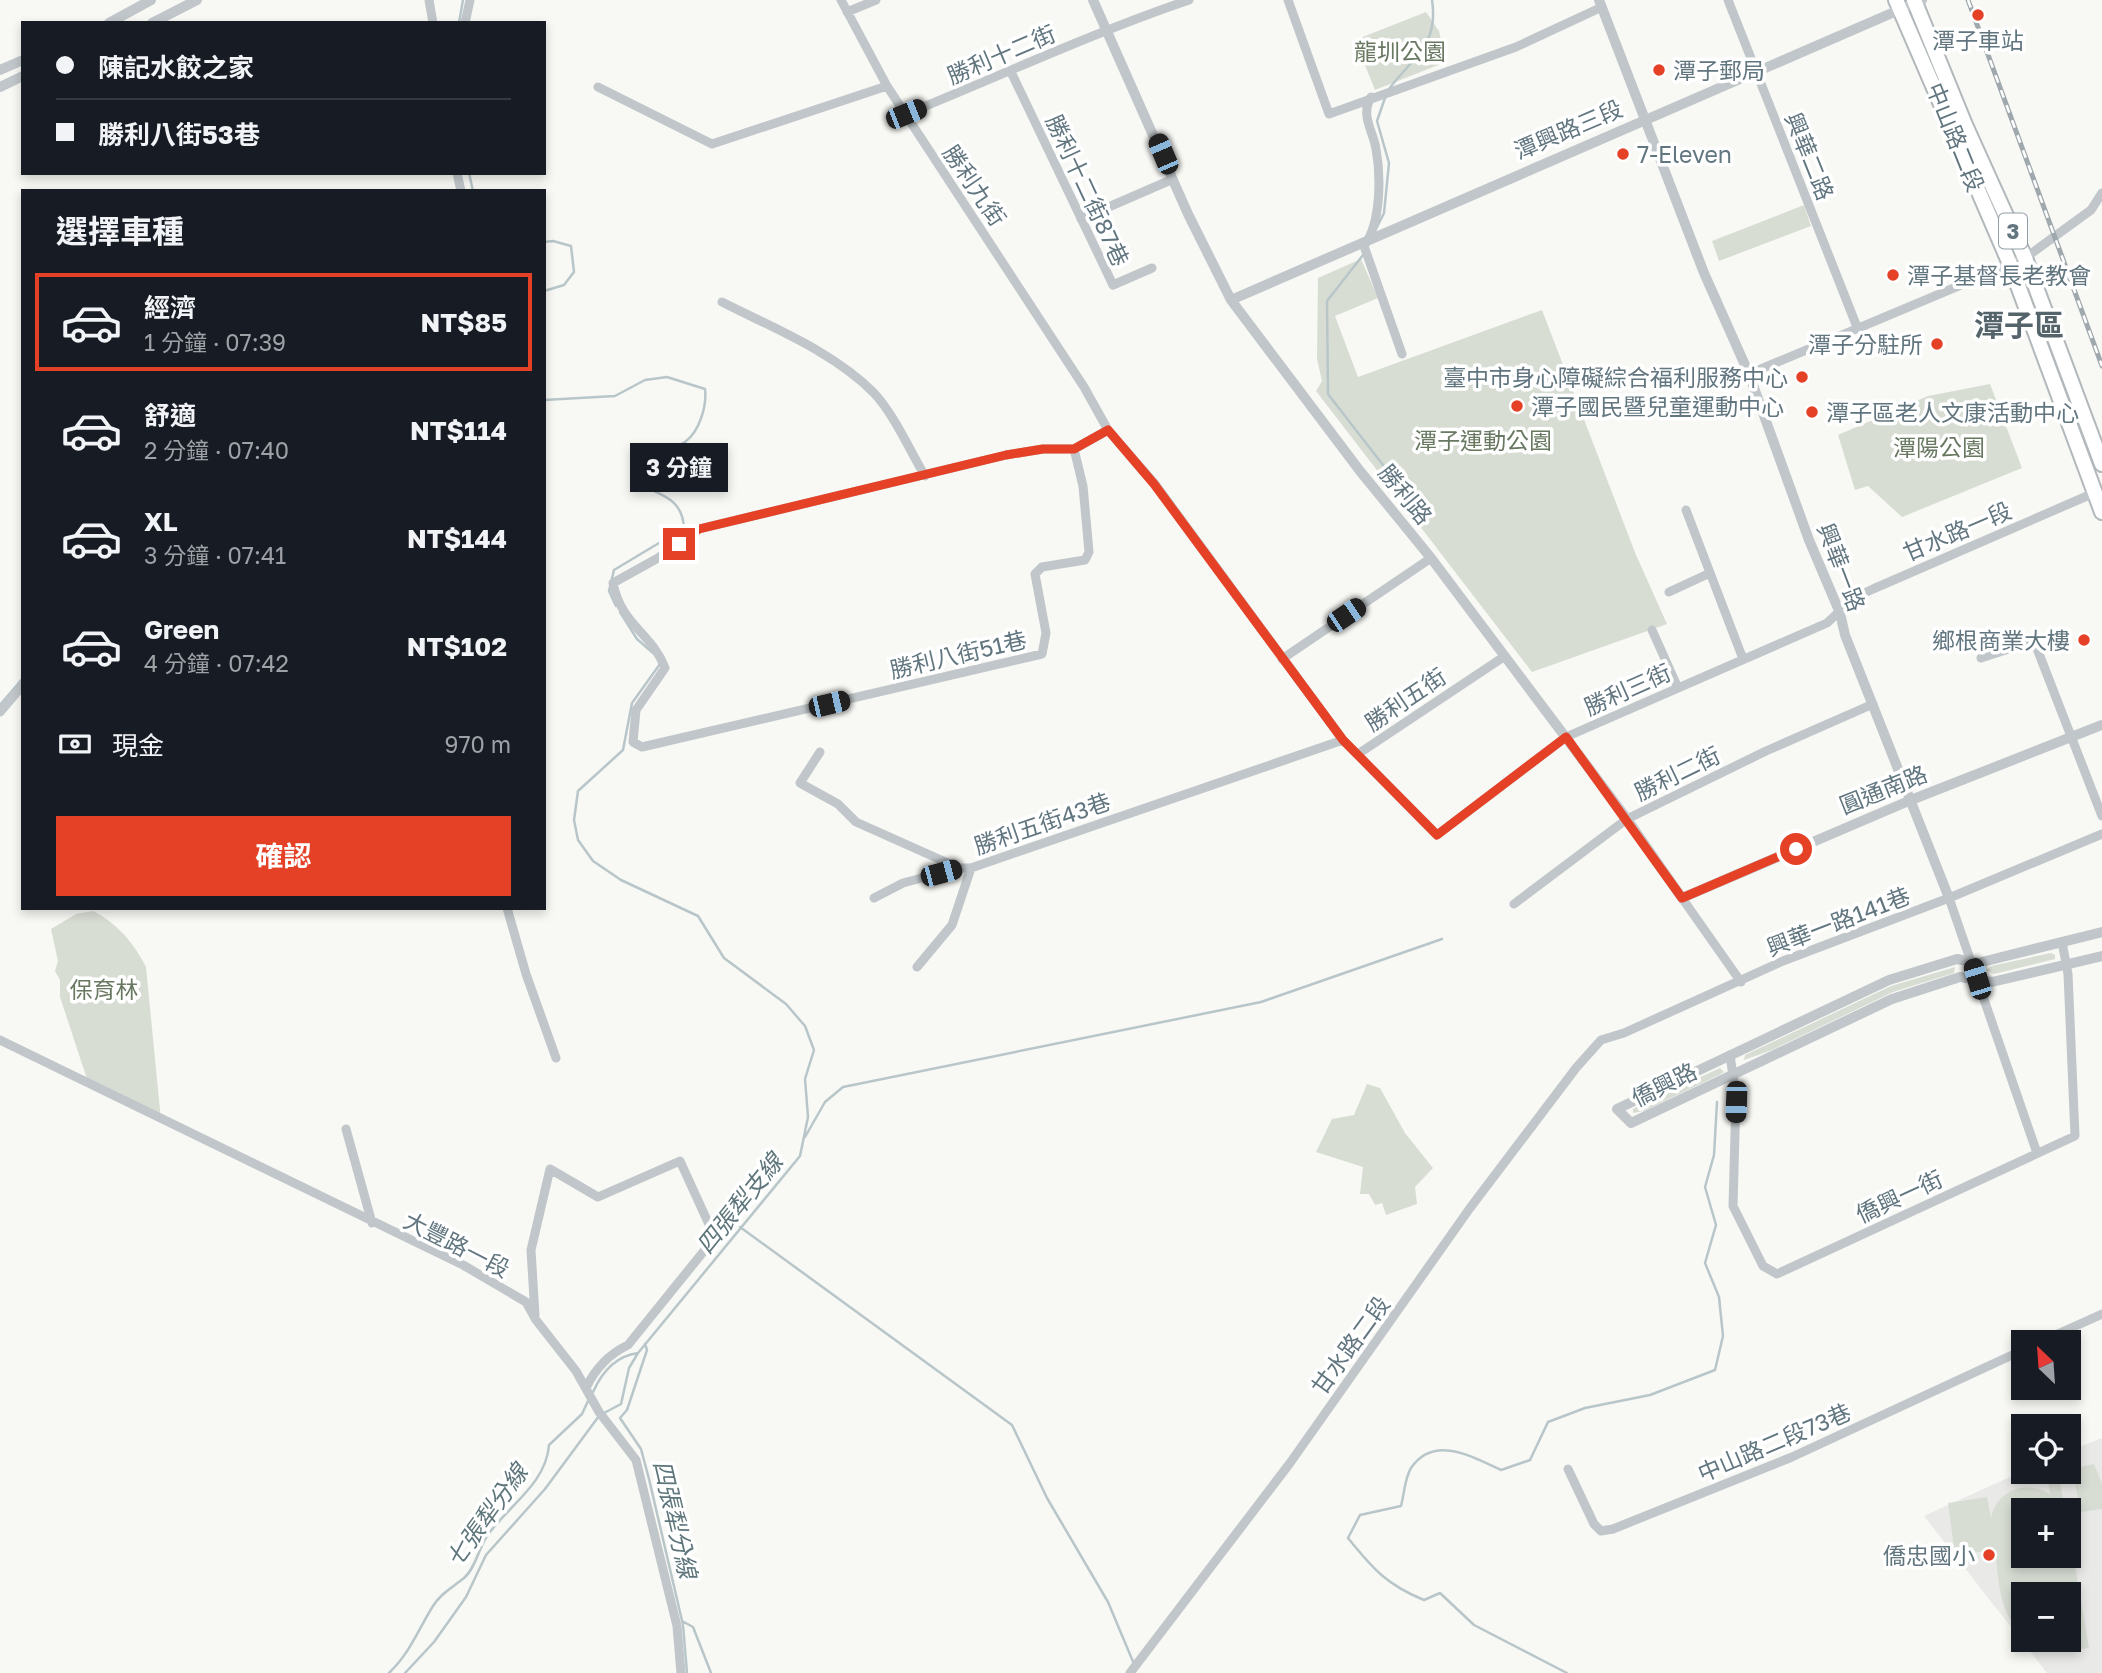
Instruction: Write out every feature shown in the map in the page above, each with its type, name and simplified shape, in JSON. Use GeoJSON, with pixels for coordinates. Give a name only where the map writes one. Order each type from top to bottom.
{"type":"FeatureCollection","features":[{"type":"Feature","properties":{"kind":"main road","name":"中山路二段"},"geometry":{"type":"LineString","coordinates":[[1917,1],[1965,125],[2025,258],[2102,464]]}},
{"type":"Feature","properties":{"kind":"main road","name":"中山路二段"},"geometry":{"type":"LineString","coordinates":[[1898,5],[2010,264],[2102,512]]}},
{"type":"Feature","properties":{"kind":"street"},"geometry":{"type":"LineString","coordinates":[[113,21],[151,0]]}},
{"type":"Feature","properties":{"kind":"street"},"geometry":{"type":"LineString","coordinates":[[156,21],[197,0]]}},
{"type":"Feature","properties":{"kind":"street"},"geometry":{"type":"LineString","coordinates":[[429,0],[433,21]]}},
{"type":"Feature","properties":{"kind":"street"},"geometry":{"type":"LineString","coordinates":[[465,21],[470,0]]}},
{"type":"Feature","properties":{"kind":"street","name":"勝利九街"},"geometry":{"type":"LineString","coordinates":[[841,0],[887,86],[1084,387],[1108,430],[1154,484]]}},
{"type":"Feature","properties":{"kind":"street"},"geometry":{"type":"LineString","coordinates":[[847,12],[876,0]]}},
{"type":"Feature","properties":{"kind":"street","name":"勝利路"},"geometry":{"type":"LineString","coordinates":[[1093,0],[1173,179],[1231,300],[1566,737],[1741,982]]}},
{"type":"Feature","properties":{"kind":"street","name":"勝利十二街"},"geometry":{"type":"LineString","coordinates":[[906,114],[1011,72],[1105,28],[1189,0]]}},
{"type":"Feature","properties":{"kind":"street"},"geometry":{"type":"LineString","coordinates":[[1288,0],[1329,114],[1396,87],[1516,47],[1600,4]]}},
{"type":"Feature","properties":{"kind":"street","name":"興華二路"},"geometry":{"type":"LineString","coordinates":[[1728,0],[1754,72],[1857,327]]}},
{"type":"Feature","properties":{"kind":"street","name":"潭興路三段"},"geometry":{"type":"LineString","coordinates":[[1231,300],[1754,72],[1898,5],[1917,1]]}},
{"type":"Feature","properties":{"kind":"street","name":"興華一路"},"geometry":{"type":"LineString","coordinates":[[1600,4],[1708,283],[1749,374],[1809,540],[1840,613],[1949,898],[2037,1153]]}},
{"type":"Feature","properties":{"kind":"street"},"geometry":{"type":"LineString","coordinates":[[0,70],[21,61]]}},
{"type":"Feature","properties":{"kind":"street","name":"勝利十二街87巷"},"geometry":{"type":"LineString","coordinates":[[1011,72],[1113,285],[1152,268]]}},
{"type":"Feature","properties":{"kind":"street"},"geometry":{"type":"LineString","coordinates":[[0,87],[21,77]]}},
{"type":"Feature","properties":{"kind":"street"},"geometry":{"type":"LineString","coordinates":[[598,87],[712,144],[887,86]]}},
{"type":"Feature","properties":{"kind":"street"},"geometry":{"type":"LineString","coordinates":[[1371,97],[1366,116],[1376,147],[1378,171],[1368,257],[1402,354]]}},
{"type":"Feature","properties":{"kind":"street"},"geometry":{"type":"LineString","coordinates":[[1081,219],[1173,179]]}},
{"type":"Feature","properties":{"kind":"street"},"geometry":{"type":"LineString","coordinates":[[1749,374],[2025,258],[2091,210],[2102,193]]}},
{"type":"Feature","properties":{"kind":"street"},"geometry":{"type":"LineString","coordinates":[[722,302],[796,339],[849,372],[875,395],[925,476],[1006,455],[1043,449],[1074,449],[1108,430]]}},
{"type":"Feature","properties":{"kind":"street","name":"勝利八街51巷"},"geometry":{"type":"LineString","coordinates":[[925,476],[699,529],[658,558],[613,583],[617,601],[635,629],[659,652],[665,668],[636,710],[634,743],[642,747],[1042,654],[1046,633],[1035,574],[1042,567],[1085,559],[1089,552],[1083,486],[1074,449]]}},
{"type":"Feature","properties":{"kind":"street","name":"勝利五街"},"geometry":{"type":"LineString","coordinates":[[1154,484],[1343,740],[1358,754],[1505,656]]}},
{"type":"Feature","properties":{"kind":"street","name":"甘水路一段"},"geometry":{"type":"LineString","coordinates":[[1840,613],[1854,598],[2095,493]]}},
{"type":"Feature","properties":{"kind":"street"},"geometry":{"type":"LineString","coordinates":[[1686,510],[1743,659]]}},
{"type":"Feature","properties":{"kind":"street"},"geometry":{"type":"LineString","coordinates":[[1282,659],[1431,558]]}},
{"type":"Feature","properties":{"kind":"street"},"geometry":{"type":"LineString","coordinates":[[1669,592],[1710,573]]}},
{"type":"Feature","properties":{"kind":"street","name":"勝利三街"},"geometry":{"type":"LineString","coordinates":[[1358,754],[1437,835],[1566,737],[1827,623],[1840,613]]}},
{"type":"Feature","properties":{"kind":"street"},"geometry":{"type":"LineString","coordinates":[[1652,630],[1678,688]]}},
{"type":"Feature","properties":{"kind":"street"},"geometry":{"type":"LineString","coordinates":[[1981,658],[2024,644],[2036,646],[2102,816]]}},
{"type":"Feature","properties":{"kind":"street"},"geometry":{"type":"LineString","coordinates":[[0,712],[21,687]]}},
{"type":"Feature","properties":{"kind":"street","name":"勝利二街"},"geometry":{"type":"LineString","coordinates":[[1514,904],[1627,819],[1753,757],[1873,704]]}},
{"type":"Feature","properties":{"kind":"street","name":"圓通南路"},"geometry":{"type":"LineString","coordinates":[[1682,898],[1911,800],[2102,725]]}},
{"type":"Feature","properties":{"kind":"street","name":"勝利五街43巷"},"geometry":{"type":"LineString","coordinates":[[820,752],[800,783],[838,804],[856,822],[959,868],[971,868],[1343,740]]}},
{"type":"Feature","properties":{"kind":"street","name":"興華一路141巷"},"geometry":{"type":"LineString","coordinates":[[1601,1040],[1624,1033],[1783,961],[1949,898],[2102,834]]}},
{"type":"Feature","properties":{"kind":"street"},"geometry":{"type":"LineString","coordinates":[[874,898],[903,883],[959,868]]}},
{"type":"Feature","properties":{"kind":"street"},"geometry":{"type":"LineString","coordinates":[[917,967],[952,925],[971,868]]}},
{"type":"Feature","properties":{"kind":"street"},"geometry":{"type":"LineString","coordinates":[[507,910],[556,1058]]}},
{"type":"Feature","properties":{"kind":"street","name":"僑興路"},"geometry":{"type":"LineString","coordinates":[[2102,932],[1972,962],[1957,959],[1889,980],[1617,1109],[1631,1123],[1898,996],[1960,977],[1992,982],[2102,956]]}},
{"type":"Feature","properties":{"kind":"street","name":"僑興一街"},"geometry":{"type":"LineString","coordinates":[[1730,1055],[1735,1073],[1733,1206],[1763,1266],[1772,1273],[1783,1271],[2076,1136],[2067,966],[2062,942]]}},
{"type":"Feature","properties":{"kind":"street","name":"大豐路一段"},"geometry":{"type":"LineString","coordinates":[[0,1040],[463,1265],[526,1302],[586,1388],[599,1412],[630,1449],[640,1472],[663,1579],[677,1626],[681,1673]]}},
{"type":"Feature","properties":{"kind":"street","name":"甘水路二段"},"geometry":{"type":"LineString","coordinates":[[1130,1673],[1290,1463],[1470,1208],[1576,1068],[1601,1040]]}},
{"type":"Feature","properties":{"kind":"street"},"geometry":{"type":"LineString","coordinates":[[346,1129],[372,1223]]}},
{"type":"Feature","properties":{"kind":"street"},"geometry":{"type":"LineString","coordinates":[[536,1320],[531,1250],[550,1169],[598,1197],[680,1161],[712,1231],[712,1241],[628,1345],[615,1351],[594,1371],[586,1388]]}},
{"type":"Feature","properties":{"kind":"street"},"geometry":{"type":"LineString","coordinates":[[2067,1330],[2102,1314]]}},
{"type":"Feature","properties":{"kind":"street","name":"中山路二段73巷"},"geometry":{"type":"LineString","coordinates":[[1568,1469],[1594,1524],[1601,1531],[1613,1530],[1792,1458],[2011,1356]]}},
{"type":"Feature","properties":{"kind":"shaded area","name":"僑忠國小"},"geometry":{"type":"Polygon","coordinates":[[[2102,1438],[2102,1673],[2047,1673],[2031,1652],[2081,1652],[2081,1582],[2011,1582],[2011,1627],[1924,1516],[2011,1476],[2011,1484],[2081,1484],[2081,1446],[2102,1438]]]}},
{"type":"Feature","properties":{"kind":"green space","name":"龍圳公園"},"geometry":{"type":"Polygon","coordinates":[[[1426,12],[1439,31],[1446,62],[1375,90],[1355,40],[1426,12]]]}},
{"type":"Feature","properties":{"kind":"green space"},"geometry":{"type":"Polygon","coordinates":[[[1804,205],[1811,226],[1719,261],[1712,241],[1804,205]]]}},
{"type":"Feature","properties":{"kind":"green space","name":"潭子運動公園"},"geometry":{"type":"Polygon","coordinates":[[[1361,259],[1378,298],[1335,316],[1358,377],[1542,310],[1636,555],[1667,624],[1532,672],[1316,391],[1322,381],[1317,359],[1318,278],[1361,259]]]}},
{"type":"Feature","properties":{"kind":"green space","name":"潭陽公園"},"geometry":{"type":"Polygon","coordinates":[[[1990,384],[2022,468],[1902,517],[1868,486],[1855,490],[1838,435],[1928,396],[1990,384]]]}},
{"type":"Feature","properties":{"kind":"green space","name":"保育林"},"geometry":{"type":"Polygon","coordinates":[[[93,911],[124,934],[146,967],[161,1120],[88,1082],[60,997],[60,980],[55,971],[58,961],[51,929],[76,914],[93,911]]]}},
{"type":"Feature","properties":{"kind":"green space"},"geometry":{"type":"Polygon","coordinates":[[[2051,953],[2055,955],[2055,959],[1994,974],[1986,970],[1991,966],[2051,953]]]}},
{"type":"Feature","properties":{"kind":"green space"},"geometry":{"type":"Polygon","coordinates":[[[1955,967],[1954,973],[1893,992],[1772,1050],[1744,1060],[1745,1055],[1891,986],[1955,967]]]}},
{"type":"Feature","properties":{"kind":"green space"},"geometry":{"type":"Polygon","coordinates":[[[1720,1068],[1724,1072],[1719,1075],[1644,1111],[1633,1113],[1633,1109],[1638,1106],[1720,1068]]]}},
{"type":"Feature","properties":{"kind":"green space"},"geometry":{"type":"Polygon","coordinates":[[[1367,1084],[1380,1088],[1405,1133],[1433,1168],[1415,1187],[1417,1204],[1386,1215],[1382,1203],[1375,1205],[1369,1194],[1360,1194],[1363,1167],[1316,1152],[1332,1119],[1354,1115],[1367,1084]]]}},
{"type":"Feature","properties":{"kind":"green space"},"geometry":{"type":"Polygon","coordinates":[[[2094,1464],[2102,1484],[2102,1509],[2081,1512],[2081,1498],[2078,1498],[2075,1484],[2081,1484],[2081,1467],[2094,1464]]]}},
{"type":"Feature","properties":{"kind":"green space"},"geometry":{"type":"Polygon","coordinates":[[[2048,1484],[2060,1484],[2063,1498],[2011,1498],[2011,1568],[2075,1568],[2078,1582],[2011,1582],[2011,1620],[2001,1596],[1995,1550],[1955,1555],[1948,1503],[1987,1497],[1991,1518],[1999,1500],[2014,1490],[2032,1488],[2050,1494],[2048,1484]]]}},
{"type":"Feature","properties":{"kind":"green space"},"geometry":{"type":"Polygon","coordinates":[[[2081,1601],[2089,1648],[2081,1649],[2081,1601]]]}},
{"type":"Feature","properties":{"kind":"waterway","name":"四張犁支線"},"geometry":{"type":"LineString","coordinates":[[459,21],[463,0]]}},
{"type":"Feature","properties":{"kind":"waterway"},"geometry":{"type":"LineString","coordinates":[[1389,89],[1428,39],[1432,28],[1432,0]]}},
{"type":"Feature","properties":{"kind":"waterway"},"geometry":{"type":"LineString","coordinates":[[1377,227],[1384,213],[1389,163],[1377,121],[1386,95]]}},
{"type":"Feature","properties":{"kind":"waterway","name":"四張犁支線"},"geometry":{"type":"LineString","coordinates":[[469,175],[473,189]]}},
{"type":"Feature","properties":{"kind":"waterway","name":"四張犁支線"},"geometry":{"type":"LineString","coordinates":[[546,242],[571,246],[574,272],[564,285],[546,290]]}},
{"type":"Feature","properties":{"kind":"waterway"},"geometry":{"type":"LineString","coordinates":[[1363,255],[1327,301],[1328,394],[1414,505]]}},
{"type":"Feature","properties":{"kind":"waterway","name":"四張犁支線"},"geometry":{"type":"LineString","coordinates":[[546,400],[615,396],[645,380],[667,377],[705,389],[705,402],[695,431],[685,442],[644,460],[637,472],[638,480],[643,485],[676,505],[684,528],[614,570],[609,591],[616,606]]}},
{"type":"Feature","properties":{"kind":"waterway","name":"四張犁支線"},"geometry":{"type":"LineString","coordinates":[[620,612],[637,639],[653,653]]}},
{"type":"Feature","properties":{"kind":"waterway","name":"四張犁支線"},"geometry":{"type":"LineString","coordinates":[[604,1413],[621,1404],[629,1368],[638,1353],[800,1156],[808,1117],[805,1079],[814,1050],[805,1026],[786,1004],[724,958],[698,916],[621,880],[593,861],[578,840],[574,820],[578,791],[623,750],[632,703],[660,664]]}},
{"type":"Feature","properties":{"kind":"waterway"},"geometry":{"type":"LineString","coordinates":[[0,705],[21,680]]}},
{"type":"Feature","properties":{"kind":"waterway"},"geometry":{"type":"LineString","coordinates":[[805,1137],[825,1102],[843,1087],[1261,1002],[1442,939]]}},
{"type":"Feature","properties":{"kind":"waterway"},"geometry":{"type":"LineString","coordinates":[[1567,1673],[1474,1625],[1440,1593],[1424,1600],[1390,1582],[1348,1538],[1360,1515],[1401,1506],[1411,1468],[1420,1458],[1431,1452],[1454,1451],[1501,1470],[1530,1460],[1548,1422],[1585,1408],[1650,1395],[1715,1370],[1723,1336],[1719,1297],[1705,1263],[1716,1225],[1705,1187],[1714,1155],[1717,1102]]}},
{"type":"Feature","properties":{"kind":"waterway"},"geometry":{"type":"LineString","coordinates":[[740,1227],[1012,1425],[1047,1498],[1108,1602],[1134,1664]]}},
{"type":"Feature","properties":{"kind":"waterway","name":"四張犁分線"},"geometry":{"type":"LineString","coordinates":[[645,1344],[647,1350],[627,1410],[620,1418],[641,1449],[649,1479],[683,1625],[687,1673]]}},
{"type":"Feature","properties":{"kind":"waterway","name":"七張犁分線"},"geometry":{"type":"LineString","coordinates":[[593,1392],[610,1366],[638,1353]]}},
{"type":"Feature","properties":{"kind":"waterway","name":"七張犁分線"},"geometry":{"type":"LineString","coordinates":[[389,1673],[408,1649],[436,1602],[468,1574],[487,1536],[534,1483],[546,1459],[549,1445],[582,1414],[588,1401]]}},
{"type":"Feature","properties":{"kind":"waterway"},"geometry":{"type":"LineString","coordinates":[[405,1673],[434,1642],[466,1597],[486,1555],[545,1489],[599,1416]]}},
{"type":"Feature","properties":{"kind":"waterway"},"geometry":{"type":"LineString","coordinates":[[682,1621],[693,1627],[711,1673]]}},
{"type":"Feature","properties":{"kind":"railway"},"geometry":{"type":"LineString","coordinates":[[1968,0],[2102,366]]}},
{"type":"Feature","properties":{"kind":"place","name":"潭子車站"},"geometry":{"type":"Point","coordinates":[1978,15]}},
{"type":"Feature","properties":{"kind":"place","name":"潭子郵局"},"geometry":{"type":"Point","coordinates":[1659,70]}},
{"type":"Feature","properties":{"kind":"place","name":"7-Eleven"},"geometry":{"type":"Point","coordinates":[1623,154]}},
{"type":"Feature","properties":{"kind":"place","name":"潭子基督長老教會"},"geometry":{"type":"Point","coordinates":[1893,275]}},
{"type":"Feature","properties":{"kind":"place","name":"潭子分駐所"},"geometry":{"type":"Point","coordinates":[1937,344]}},
{"type":"Feature","properties":{"kind":"place","name":"臺中市身心障礙綜合福利服務中心"},"geometry":{"type":"Point","coordinates":[1802,377]}},
{"type":"Feature","properties":{"kind":"place","name":"潭子國民暨兒童運動中心"},"geometry":{"type":"Point","coordinates":[1517,406]}},
{"type":"Feature","properties":{"kind":"place","name":"潭子區老人文康活動中心"},"geometry":{"type":"Point","coordinates":[1812,412]}},
{"type":"Feature","properties":{"kind":"place","name":"鄉根商業大樓"},"geometry":{"type":"Point","coordinates":[2084,640]}},
{"type":"Feature","properties":{"kind":"place","name":"僑忠國小"},"geometry":{"type":"Point","coordinates":[1989,1555]}},
{"type":"Feature","properties":{"kind":"district","name":"潭子區"},"geometry":{"type":"Point","coordinates":[2019,325]}},
{"type":"Feature","properties":{"kind":"route"},"geometry":{"type":"LineString","coordinates":[[679,544],[699,529],[1006,455],[1043,449],[1074,449],[1108,430],[1154,484],[1343,740],[1437,835],[1566,737],[1682,898],[1796,849]]}}]}
